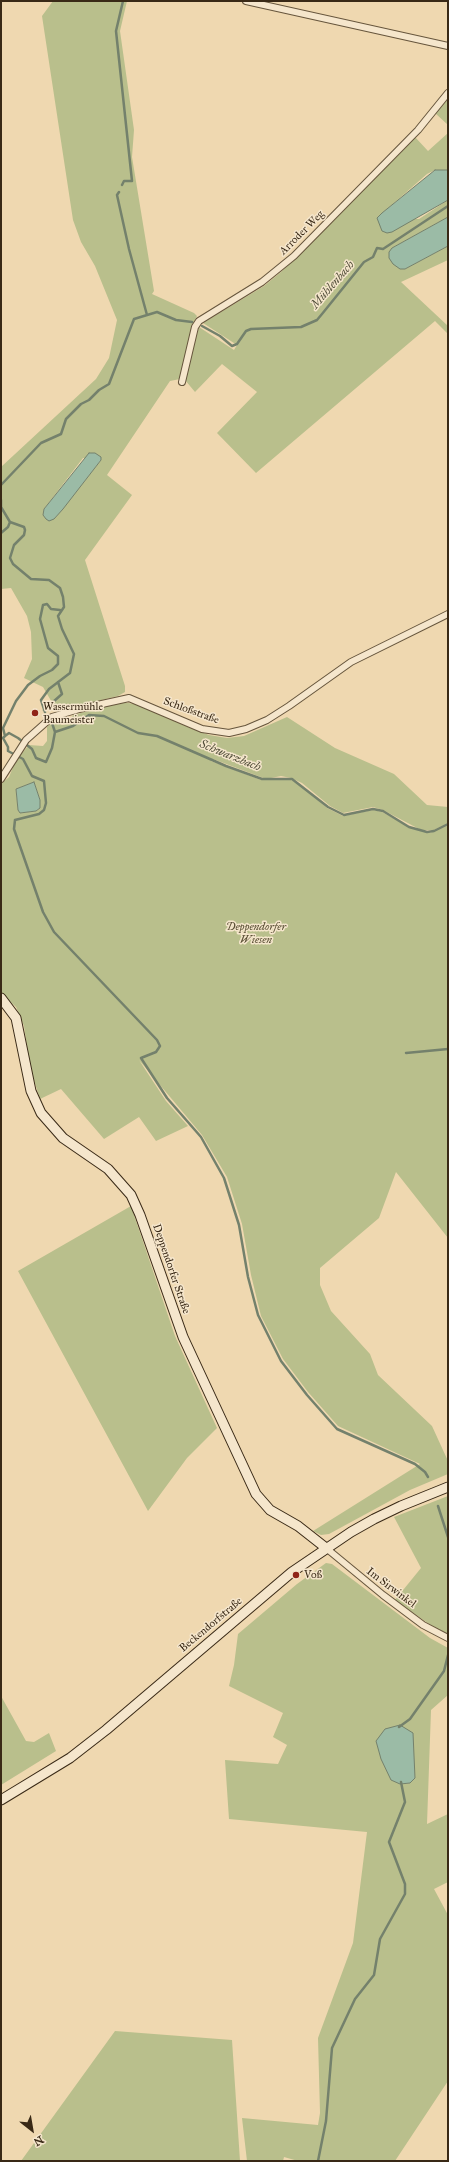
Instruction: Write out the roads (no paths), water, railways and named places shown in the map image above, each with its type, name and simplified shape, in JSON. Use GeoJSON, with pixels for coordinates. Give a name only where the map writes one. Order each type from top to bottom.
{"type":"FeatureCollection","features":[{"type":"Feature","properties":{"kind":"street"},"geometry":{"type":"LineString","coordinates":[[246,1],[448,46]]}},
{"type":"Feature","properties":{"kind":"street","name":"Arroder Weg"},"geometry":{"type":"LineString","coordinates":[[182,382],[195,327],[199,321],[262,282],[294,256],[413,135],[448,93]]}},
{"type":"Feature","properties":{"kind":"street","name":"Schloßstraße"},"geometry":{"type":"LineString","coordinates":[[1,779],[26,740],[52,717],[130,698],[202,729],[229,733],[246,730],[267,720],[289,706],[352,662],[448,614]]}},
{"type":"Feature","properties":{"kind":"street","name":"Deppendorfer Straße"},"geometry":{"type":"LineString","coordinates":[[1,998],[16,1018],[31,1092],[41,1113],[63,1138],[108,1169],[131,1196],[140,1215],[183,1337],[256,1494],[270,1510],[298,1526],[326,1548]]}},
{"type":"Feature","properties":{"kind":"street","name":"Beckendorfstraße"},"geometry":{"type":"LineString","coordinates":[[1,1800],[70,1758],[106,1730],[292,1572],[326,1548],[374,1518],[448,1487]]}},
{"type":"Feature","properties":{"kind":"street","name":"Im Sirwinkel"},"geometry":{"type":"LineString","coordinates":[[326,1548],[346,1567],[423,1625],[448,1638]]}},
{"type":"Feature","properties":{"kind":"waterway"},"geometry":{"type":"LineString","coordinates":[[122,185],[124,181],[132,181],[116,31],[123,1]]}},
{"type":"Feature","properties":{"kind":"waterway"},"geometry":{"type":"LineString","coordinates":[[119,192],[117,195],[129,249],[147,315]]}},
{"type":"Feature","properties":{"kind":"waterway","name":"Mühlenbach"},"geometry":{"type":"LineString","coordinates":[[202,326],[220,336],[232,346],[237,344],[246,331],[251,329],[301,327],[317,320],[364,262],[373,257],[377,248],[383,249],[448,206]]}},
{"type":"Feature","properties":{"kind":"waterway","name":"Mühlenbach"},"geometry":{"type":"LineString","coordinates":[[1,485],[41,443],[61,434],[66,419],[81,404],[89,400],[99,390],[109,384],[134,319],[157,312],[176,320],[192,322]]}},
{"type":"Feature","properties":{"kind":"waterway","name":"Mühlenbach"},"geometry":{"type":"LineString","coordinates":[[1,500],[1,507],[10,522]]}},
{"type":"Feature","properties":{"kind":"waterway","name":"Schwarzbach"},"geometry":{"type":"LineString","coordinates":[[1,533],[8,527],[10,522],[24,527],[24,535],[14,545],[10,558],[13,564],[31,579],[49,580],[60,588],[63,597],[64,607],[58,616],[62,629],[74,654],[70,673],[49,689],[41,700],[45,712]]}},
{"type":"Feature","properties":{"kind":"waterway"},"geometry":{"type":"LineString","coordinates":[[60,610],[51,609],[47,604],[43,605],[40,619],[48,648],[58,656],[58,664],[52,670],[40,676],[28,685],[16,701],[3,728],[5,736],[3,738],[8,747],[8,751],[23,759],[32,776],[44,781],[46,803],[44,810],[39,814],[15,820],[14,829],[43,912],[54,932],[157,1040],[160,1046],[156,1052],[141,1058],[167,1098],[201,1137],[224,1178],[239,1225],[248,1277],[258,1315],[281,1361],[307,1395],[337,1429],[415,1464],[425,1472],[428,1477]]}},
{"type":"Feature","properties":{"kind":"waterway","name":"Schwarzbach"},"geometry":{"type":"LineString","coordinates":[[44,710],[62,694],[58,682]]}},
{"type":"Feature","properties":{"kind":"waterway","name":"Schwarzbach"},"geometry":{"type":"LineString","coordinates":[[52,723],[55,732],[73,726],[89,715],[104,716],[138,733],[157,736],[226,766],[262,779],[292,779],[328,807],[344,815],[373,809],[383,811],[409,827],[427,832],[434,831],[448,824]]}},
{"type":"Feature","properties":{"kind":"waterway"},"geometry":{"type":"LineString","coordinates":[[5,736],[9,733],[18,738],[32,749],[36,758],[46,762],[52,748],[55,732]]}},
{"type":"Feature","properties":{"kind":"waterway"},"geometry":{"type":"LineString","coordinates":[[406,1053],[448,1049]]}},
{"type":"Feature","properties":{"kind":"waterway"},"geometry":{"type":"LineString","coordinates":[[438,1506],[448,1537]]}},
{"type":"Feature","properties":{"kind":"waterway"},"geometry":{"type":"LineString","coordinates":[[399,1727],[410,1719],[444,1671],[448,1655]]}},
{"type":"Feature","properties":{"kind":"waterway"},"geometry":{"type":"LineString","coordinates":[[318,2161],[326,2121],[332,2048],[355,1999],[374,1975],[380,1939],[405,1894],[405,1884],[389,1842],[405,1802],[401,1782]]}},
{"type":"Feature","properties":{"kind":"place","name":"Wassermühle Baumeister"},"geometry":{"type":"Point","coordinates":[35,713]}},
{"type":"Feature","properties":{"kind":"place","name":"Voß"},"geometry":{"type":"Point","coordinates":[296,1575]}},
{"type":"Feature","properties":{"kind":"park label","name":"Deppendorfer Wiesen"},"geometry":{"type":"Point","coordinates":[256,933]}}]}
